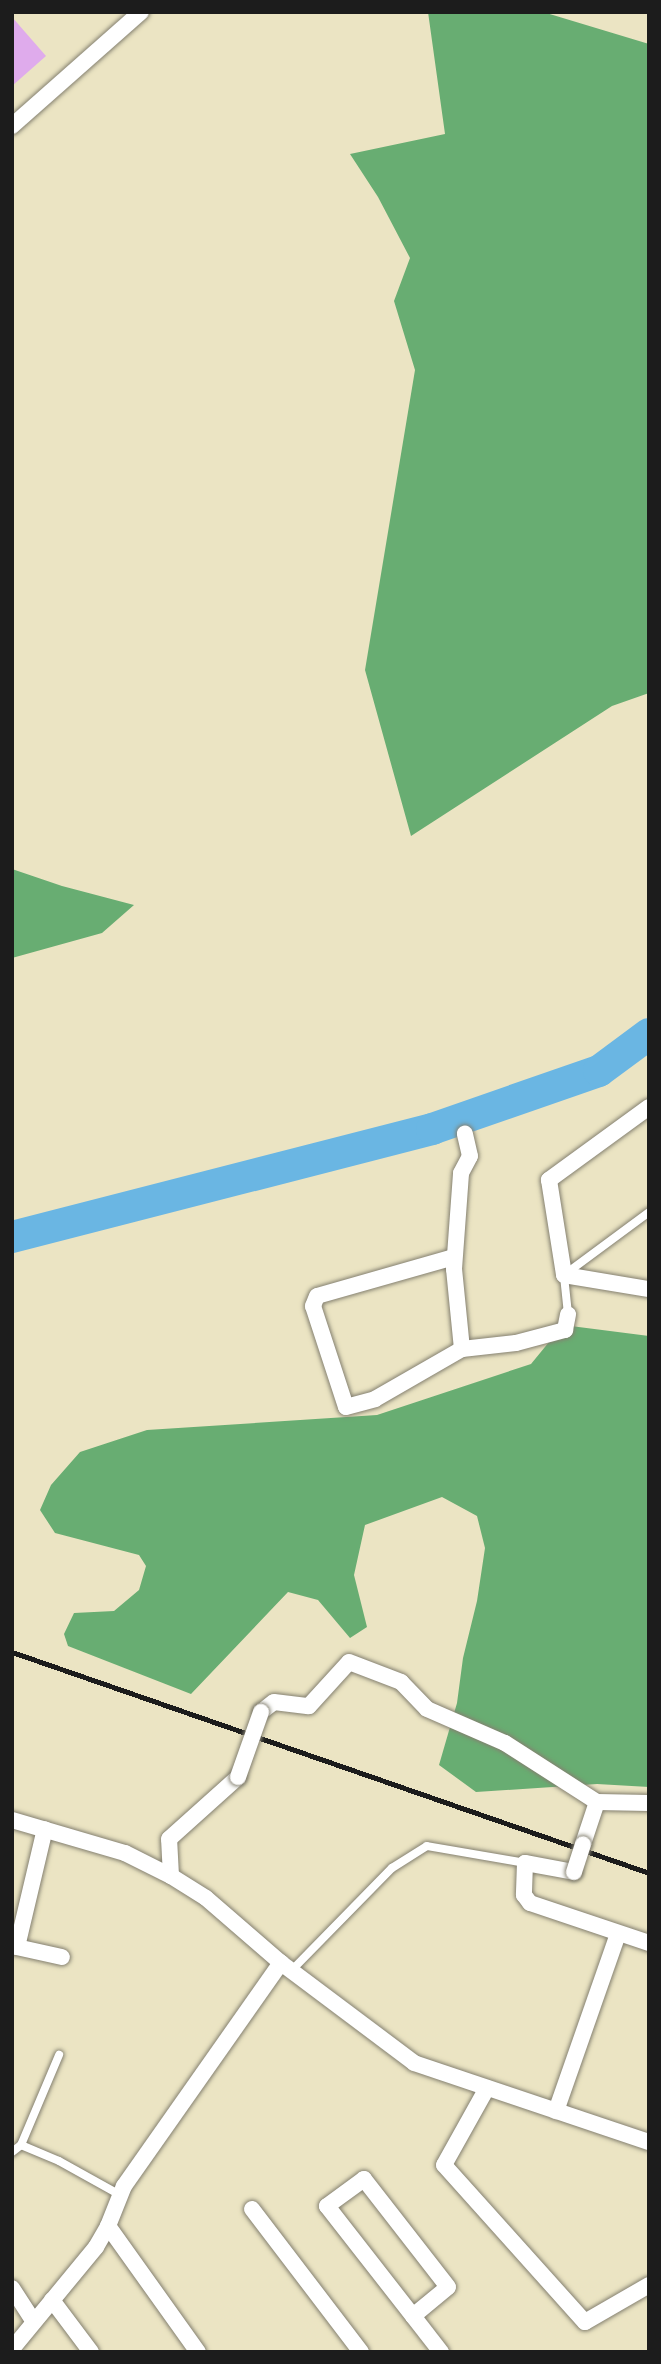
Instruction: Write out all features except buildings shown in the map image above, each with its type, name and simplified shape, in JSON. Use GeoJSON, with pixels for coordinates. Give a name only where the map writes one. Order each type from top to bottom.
{"type":"FeatureCollection","features":[{"type":"Feature","properties":{"kind":"street"},"geometry":{"type":"LineString","coordinates":[[12,126],[141,12]]}},
{"type":"Feature","properties":{"kind":"street"},"geometry":{"type":"LineString","coordinates":[[649,1107],[549,1180],[564,1275],[649,1290]]}},
{"type":"Feature","properties":{"kind":"street"},"geometry":{"type":"LineString","coordinates":[[462,1349],[454,1257],[461,1173],[470,1156],[465,1134]]}},
{"type":"Feature","properties":{"kind":"street"},"geometry":{"type":"LineString","coordinates":[[454,1257],[317,1296],[313,1306],[346,1407],[375,1399],[462,1349],[516,1343],[565,1330],[568,1314]]}},
{"type":"Feature","properties":{"kind":"street"},"geometry":{"type":"LineString","coordinates":[[171,1876],[169,1839],[237,1777],[261,1712],[274,1702],[309,1706],[349,1662],[401,1682],[427,1709],[505,1743],[597,1802],[649,1803]]}},
{"type":"Feature","properties":{"kind":"street"},"geometry":{"type":"LineString","coordinates":[[597,1802],[574,1872],[525,1863],[524,1895],[530,1903],[649,1943]]}},
{"type":"Feature","properties":{"kind":"street"},"geometry":{"type":"LineString","coordinates":[[12,1820],[125,1853],[171,1876],[206,1898],[286,1967],[414,2063],[649,2142]]}},
{"type":"Feature","properties":{"kind":"street"},"geometry":{"type":"LineString","coordinates":[[45,1829],[15,1946],[62,1957]]}},
{"type":"Feature","properties":{"kind":"street"},"geometry":{"type":"LineString","coordinates":[[556,2111],[618,1934]]}},
{"type":"Feature","properties":{"kind":"street"},"geometry":{"type":"LineString","coordinates":[[12,2349],[96,2247],[120,2195],[286,1967]]}},
{"type":"Feature","properties":{"kind":"street"},"geometry":{"type":"LineString","coordinates":[[487,2088],[444,2165],[585,2322],[649,2286]]}},
{"type":"Feature","properties":{"kind":"street"},"geometry":{"type":"LineString","coordinates":[[413,2316],[448,2287],[364,2179],[327,2206],[413,2316],[442,2352]]}},
{"type":"Feature","properties":{"kind":"street"},"geometry":{"type":"LineString","coordinates":[[252,2209],[361,2352]]}},
{"type":"Feature","properties":{"kind":"street"},"geometry":{"type":"LineString","coordinates":[[108,2226],[198,2352]]}},
{"type":"Feature","properties":{"kind":"street"},"geometry":{"type":"LineString","coordinates":[[12,2288],[34,2322]]}},
{"type":"Feature","properties":{"kind":"street"},"geometry":{"type":"LineString","coordinates":[[52,2300],[91,2352]]}},
{"type":"Feature","properties":{"kind":"lane"},"geometry":{"type":"LineString","coordinates":[[568,1314],[564,1275],[649,1212]]}},
{"type":"Feature","properties":{"kind":"lane"},"geometry":{"type":"LineString","coordinates":[[286,1967],[392,1868],[427,1846],[525,1863]]}},
{"type":"Feature","properties":{"kind":"lane"},"geometry":{"type":"LineString","coordinates":[[12,2152],[21,2145],[60,2055]]}},
{"type":"Feature","properties":{"kind":"lane"},"geometry":{"type":"LineString","coordinates":[[21,2145],[60,2161],[120,2195]]}},
{"type":"Feature","properties":{"kind":"green space"},"geometry":{"type":"Polygon","coordinates":[[[428,12],[543,12],[649,44],[649,693],[612,706],[411,836],[365,670],[415,370],[394,301],[410,258],[378,197],[350,154],[445,134],[428,12]]]}},
{"type":"Feature","properties":{"kind":"green space"},"geometry":{"type":"Polygon","coordinates":[[[12,869],[62,886],[134,905],[102,933],[12,958],[12,869]]]}},
{"type":"Feature","properties":{"kind":"green space"},"geometry":{"type":"Polygon","coordinates":[[[563,1325],[649,1336],[649,1787],[597,1784],[476,1792],[439,1765],[457,1703],[485,1548],[477,1516],[442,1497],[365,1525],[354,1575],[367,1627],[350,1638],[318,1600],[288,1592],[191,1694],[68,1646],[64,1634],[74,1613],[114,1611],[139,1590],[146,1566],[139,1555],[55,1533],[40,1510],[51,1485],[80,1452],[147,1430],[377,1415],[531,1364],[563,1325]]]}},
{"type":"Feature","properties":{"kind":"waterway"},"geometry":{"type":"LineString","coordinates":[[12,1237],[432,1129],[599,1071],[649,1034]]}},
{"type":"Feature","properties":{"kind":"railway"},"geometry":{"type":"LineString","coordinates":[[12,1652],[649,1873]]}}]}
